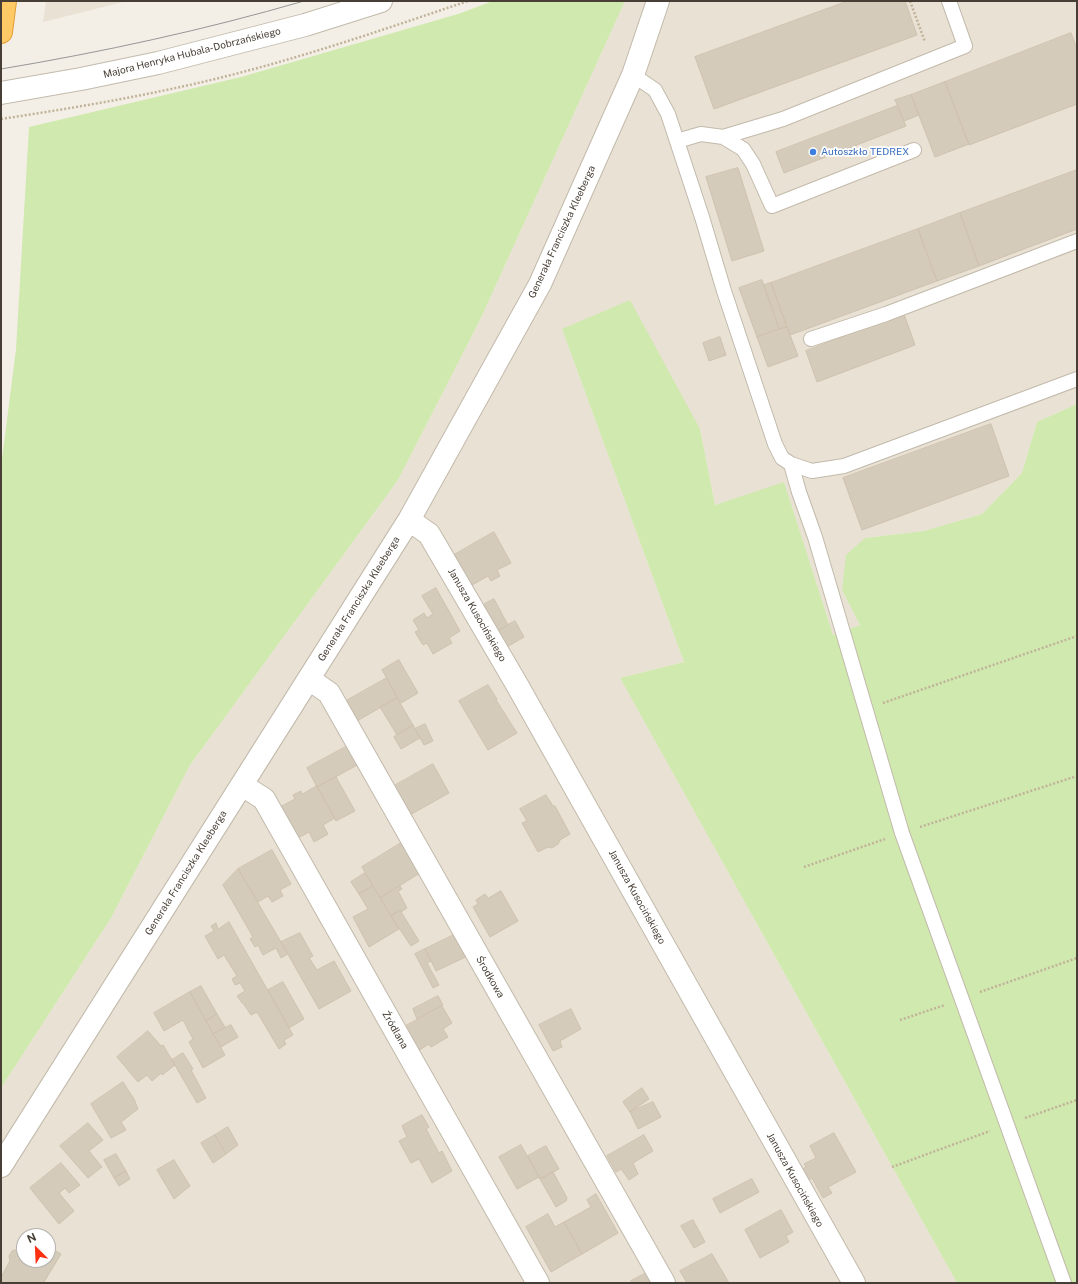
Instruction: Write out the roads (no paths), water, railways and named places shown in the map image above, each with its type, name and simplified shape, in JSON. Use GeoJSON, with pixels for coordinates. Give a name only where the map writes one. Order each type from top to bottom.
{"type":"FeatureCollection","features":[{"type":"Feature","properties":{"kind":"highway"},"geometry":{"type":"LineString","coordinates":[[1,32],[5,1]]}},
{"type":"Feature","properties":{"kind":"street","name":"Majora Henryka Hubala-Dobrzańskiego"},"geometry":{"type":"LineString","coordinates":[[1,93],[81,79],[158,63],[305,26],[381,1]]}},
{"type":"Feature","properties":{"kind":"street","name":"Generała Franciszka Kleeberga"},"geometry":{"type":"LineString","coordinates":[[1,1166],[409,520],[540,284],[633,75],[658,1]]}},
{"type":"Feature","properties":{"kind":"street","name":"Janusza Kusocińskiego"},"geometry":{"type":"LineString","coordinates":[[409,520],[429,534],[516,683],[854,1283]]}},
{"type":"Feature","properties":{"kind":"street","name":"Środkowa"},"geometry":{"type":"LineString","coordinates":[[309,679],[329,693],[664,1283]]}},
{"type":"Feature","properties":{"kind":"street","name":"Źródlana"},"geometry":{"type":"LineString","coordinates":[[242,785],[264,799],[538,1283]]}},
{"type":"Feature","properties":{"kind":"lane"},"geometry":{"type":"LineString","coordinates":[[678,141],[701,134],[723,137],[783,119],[965,46],[949,1]]}},
{"type":"Feature","properties":{"kind":"lane"},"geometry":{"type":"LineString","coordinates":[[633,75],[654,90],[668,114],[678,141],[724,291],[775,444],[782,458],[791,464],[812,471],[844,466],[1077,379]]}},
{"type":"Feature","properties":{"kind":"lane"},"geometry":{"type":"LineString","coordinates":[[723,137],[743,150],[753,164],[772,206],[914,150]]}},
{"type":"Feature","properties":{"kind":"lane"},"geometry":{"type":"LineString","coordinates":[[811,340],[886,314],[1077,241]]}},
{"type":"Feature","properties":{"kind":"lane"},"geometry":{"type":"LineString","coordinates":[[791,464],[799,492],[818,544],[902,833],[1064,1283]]}},
{"type":"Feature","properties":{"kind":"tram line"},"geometry":{"type":"LineString","coordinates":[[1,69],[153,40],[304,1]]}},
{"type":"Feature","properties":{"kind":"place","name":"Autoszkło TEDREX"},"geometry":{"type":"Point","coordinates":[813,152]}}]}
